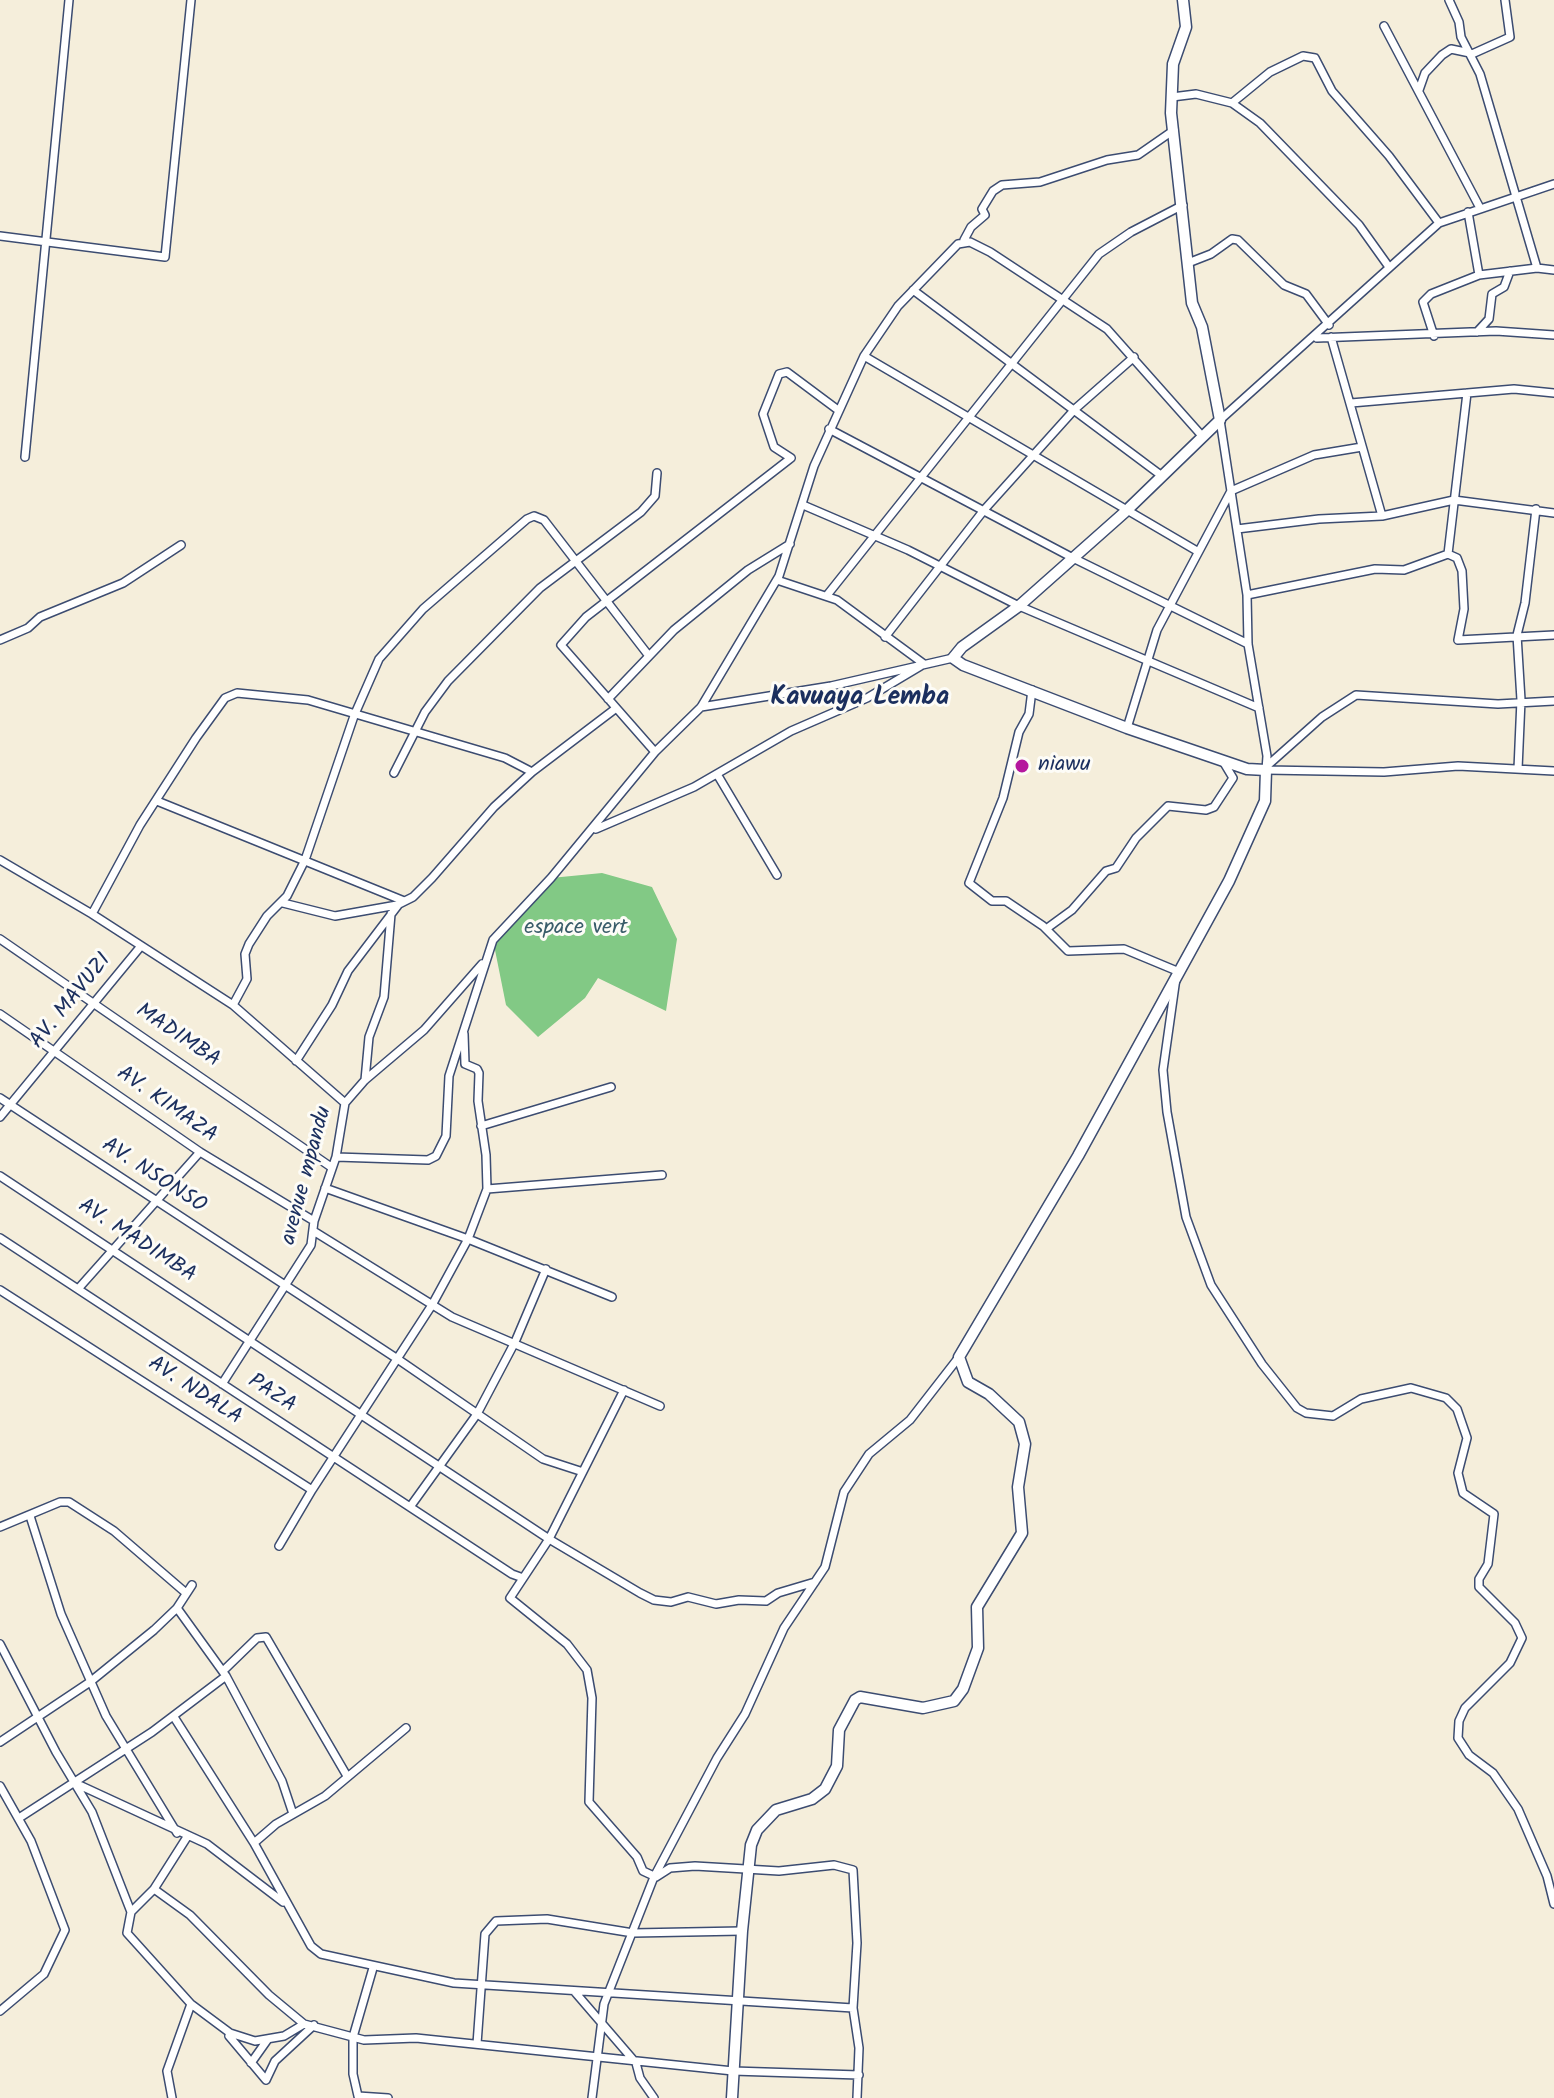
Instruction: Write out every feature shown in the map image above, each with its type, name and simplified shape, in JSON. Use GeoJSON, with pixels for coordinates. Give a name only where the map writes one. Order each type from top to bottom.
{"type":"FeatureCollection","features":[{"type":"Feature","properties":{"kind":"street"},"geometry":{"type":"LineString","coordinates":[[25,457],[69,0]]}},
{"type":"Feature","properties":{"kind":"street"},"geometry":{"type":"LineString","coordinates":[[0,236],[165,257],[191,0]]}},
{"type":"Feature","properties":{"kind":"street"},"geometry":{"type":"LineString","coordinates":[[592,2098],[600,2021],[609,1990],[654,1877],[717,1758],[745,1714],[784,1628],[831,1555],[837,1506],[849,1481],[869,1454],[910,1420],[959,1357],[1078,1156],[1249,843],[1265,801],[1266,768],[1248,644],[1247,595],[1220,420],[1202,327],[1192,303],[1174,130],[1173,64],[1186,27],[1183,0]]}},
{"type":"Feature","properties":{"kind":"street"},"geometry":{"type":"LineString","coordinates":[[1449,0],[1459,22],[1461,37],[1472,54],[1509,163],[1515,197],[1530,233],[1537,268]]}},
{"type":"Feature","properties":{"kind":"street"},"geometry":{"type":"LineString","coordinates":[[1419,90],[1425,73],[1451,49],[1472,54],[1510,37],[1505,0]]}},
{"type":"Feature","properties":{"kind":"street"},"geometry":{"type":"LineString","coordinates":[[1384,26],[1402,67],[1419,90],[1480,208]]}},
{"type":"Feature","properties":{"kind":"street"},"geometry":{"type":"LineString","coordinates":[[1232,103],[1270,72],[1303,56],[1315,58],[1332,91],[1389,156],[1439,223]]}},
{"type":"Feature","properties":{"kind":"street"},"geometry":{"type":"LineString","coordinates":[[1172,97],[1196,94],[1232,103],[1260,123],[1350,216],[1389,267]]}},
{"type":"Feature","properties":{"kind":"street"},"geometry":{"type":"LineString","coordinates":[[336,1157],[428,1160],[436,1156],[446,1136],[449,1076],[484,962],[499,931],[551,878],[655,752],[701,707],[777,580],[829,429],[864,356],[913,290],[985,215],[982,209],[993,191],[1002,185],[1040,182],[1107,160],[1138,155],[1174,130]]}},
{"type":"Feature","properties":{"kind":"street"},"geometry":{"type":"LineString","coordinates":[[701,707],[831,686],[953,658],[962,647],[1019,606],[1125,512],[1220,420],[1315,338],[1439,223],[1554,184]]}},
{"type":"Feature","properties":{"kind":"street"},"geometry":{"type":"LineString","coordinates":[[828,594],[872,534],[1099,254],[1131,232],[1183,205]]}},
{"type":"Feature","properties":{"kind":"street"},"geometry":{"type":"LineString","coordinates":[[1468,212],[1479,275]]}},
{"type":"Feature","properties":{"kind":"street"},"geometry":{"type":"LineString","coordinates":[[1188,263],[1211,254],[1232,239],[1238,240],[1284,285],[1306,294],[1329,325]]}},
{"type":"Feature","properties":{"kind":"street"},"geometry":{"type":"LineString","coordinates":[[964,240],[990,252],[1107,329],[1203,437]]}},
{"type":"Feature","properties":{"kind":"street"},"geometry":{"type":"LineString","coordinates":[[1434,336],[1424,308],[1425,298],[1479,275],[1537,268],[1554,270]]}},
{"type":"Feature","properties":{"kind":"street"},"geometry":{"type":"LineString","coordinates":[[1477,332],[1489,319],[1492,294],[1504,287],[1510,271]]}},
{"type":"Feature","properties":{"kind":"street"},"geometry":{"type":"LineString","coordinates":[[913,290],[1162,476]]}},
{"type":"Feature","properties":{"kind":"street"},"geometry":{"type":"LineString","coordinates":[[1315,338],[1434,336],[1477,332],[1554,335]]}},
{"type":"Feature","properties":{"kind":"street"},"geometry":{"type":"LineString","coordinates":[[1331,337],[1382,516]]}},
{"type":"Feature","properties":{"kind":"street"},"geometry":{"type":"LineString","coordinates":[[864,356],[1125,512],[1197,551]]}},
{"type":"Feature","properties":{"kind":"street"},"geometry":{"type":"LineString","coordinates":[[885,637],[939,565],[1032,456],[1075,409],[1134,357]]}},
{"type":"Feature","properties":{"kind":"street"},"geometry":{"type":"LineString","coordinates":[[655,752],[561,646],[574,628],[791,458],[774,447],[763,414],[782,371],[838,410]]}},
{"type":"Feature","properties":{"kind":"street"},"geometry":{"type":"LineString","coordinates":[[1351,403],[1514,389],[1554,393]]}},
{"type":"Feature","properties":{"kind":"street"},"geometry":{"type":"LineString","coordinates":[[1448,554],[1467,393]]}},
{"type":"Feature","properties":{"kind":"street"},"geometry":{"type":"LineString","coordinates":[[829,429],[1073,558],[1248,644]]}},
{"type":"Feature","properties":{"kind":"street"},"geometry":{"type":"LineString","coordinates":[[1127,728],[1146,661],[1168,606],[1231,491],[1314,455],[1362,447]]}},
{"type":"Feature","properties":{"kind":"street"},"geometry":{"type":"LineString","coordinates":[[394,773],[414,732],[448,681],[507,619],[574,561],[641,512],[655,496],[657,473]]}},
{"type":"Feature","properties":{"kind":"street"},"geometry":{"type":"LineString","coordinates":[[1237,529],[1308,520],[1382,516],[1454,500],[1554,513]]}},
{"type":"Feature","properties":{"kind":"street"},"geometry":{"type":"LineString","coordinates":[[803,505],[939,565],[1019,606],[1259,708]]}},
{"type":"Feature","properties":{"kind":"street"},"geometry":{"type":"LineString","coordinates":[[1518,769],[1521,700],[1517,635],[1525,603],[1536,509]]}},
{"type":"Feature","properties":{"kind":"street"},"geometry":{"type":"LineString","coordinates":[[233,1005],[247,979],[245,954],[249,944],[267,916],[283,903],[305,860],[354,716],[379,659],[396,637],[451,584],[527,519],[538,516],[544,520],[649,656]]}},
{"type":"Feature","properties":{"kind":"street"},"geometry":{"type":"LineString","coordinates":[[608,699],[674,630],[748,570],[790,544]]}},
{"type":"Feature","properties":{"kind":"street"},"geometry":{"type":"LineString","coordinates":[[0,640],[28,628],[40,617],[123,583],[181,545]]}},
{"type":"Feature","properties":{"kind":"street"},"geometry":{"type":"LineString","coordinates":[[1247,595],[1375,569],[1404,570],[1448,554],[1457,558],[1462,571],[1464,609],[1458,640],[1554,635]]}},
{"type":"Feature","properties":{"kind":"street"},"geometry":{"type":"LineString","coordinates":[[777,580],[828,594],[924,664]]}},
{"type":"Feature","properties":{"kind":"street"},"geometry":{"type":"LineString","coordinates":[[953,658],[963,665],[1127,728],[1257,771],[1266,768],[1384,772],[1458,766],[1554,771]]}},
{"type":"Feature","properties":{"kind":"street"},"geometry":{"type":"LineString","coordinates":[[596,829],[666,802],[791,731],[907,677],[924,664]]}},
{"type":"Feature","properties":{"kind":"street"},"geometry":{"type":"LineString","coordinates":[[1032,690],[1029,714],[1019,732],[1003,798],[968,880],[979,893],[992,901],[1009,903],[1046,929],[1068,951],[1124,949],[1177,971]]}},
{"type":"Feature","properties":{"kind":"street"},"geometry":{"type":"LineString","coordinates":[[92,914],[157,801],[225,698],[247,693],[308,700],[505,758],[532,772]]}},
{"type":"Feature","properties":{"kind":"street"},"geometry":{"type":"LineString","coordinates":[[1266,768],[1291,742],[1356,695],[1498,704],[1521,700],[1554,701]]}},
{"type":"Feature","properties":{"kind":"street"},"geometry":{"type":"LineString","coordinates":[[296,1061],[332,1005],[348,971],[391,913],[432,878],[494,807],[532,772],[615,709]]}},
{"type":"Feature","properties":{"kind":"street"},"geometry":{"type":"LineString","coordinates":[[1046,929],[1072,910],[1106,871],[1116,868],[1136,838],[1168,806],[1206,810],[1221,801],[1233,778],[1221,760]]}},
{"type":"Feature","properties":{"kind":"street"},"geometry":{"type":"LineString","coordinates":[[717,774],[777,875]]}},
{"type":"Feature","properties":{"kind":"street"},"geometry":{"type":"LineString","coordinates":[[157,801],[276,852],[305,860],[401,903]]}},
{"type":"Feature","properties":{"kind":"street"},"geometry":{"type":"LineString","coordinates":[[0,860],[92,914],[233,1005],[345,1103]]}},
{"type":"Feature","properties":{"kind":"street"},"geometry":{"type":"LineString","coordinates":[[283,903],[335,916],[401,903]]}},
{"type":"Feature","properties":{"kind":"street"},"geometry":{"type":"LineString","coordinates":[[365,1080],[369,1037],[384,997],[391,913]]}},
{"type":"Feature","properties":{"kind":"street","name":"MADIMBA"},"geometry":{"type":"LineString","coordinates":[[0,939],[331,1167]]}},
{"type":"Feature","properties":{"kind":"street","name":"AV. MAVUZI"},"geometry":{"type":"LineString","coordinates":[[0,1117],[141,946]]}},
{"type":"Feature","properties":{"kind":"street","name":"avenue mpandu"},"geometry":{"type":"LineString","coordinates":[[222,1384],[307,1254],[315,1232],[314,1221],[336,1157],[345,1103],[365,1080],[424,1030],[484,962]]}},
{"type":"Feature","properties":{"kind":"street"},"geometry":{"type":"LineString","coordinates":[[1177,971],[1163,1070],[1174,1152],[1199,1260],[1249,1345],[1303,1413],[1333,1416],[1361,1399],[1411,1388],[1453,1402],[1465,1425],[1467,1447],[1458,1473],[1463,1493],[1494,1514],[1488,1564],[1479,1579],[1479,1587],[1515,1623],[1522,1638],[1510,1663],[1465,1708],[1459,1721],[1458,1738],[1469,1755],[1493,1773],[1518,1809],[1547,1876],[1554,1904]]}},
{"type":"Feature","properties":{"kind":"street","name":"AV. KIMAZA"},"geometry":{"type":"LineString","coordinates":[[0,1014],[200,1152],[314,1221]]}},
{"type":"Feature","properties":{"kind":"street"},"geometry":{"type":"LineString","coordinates":[[279,1546],[432,1305],[468,1239],[487,1189],[479,1073],[465,1064],[463,1028]]}},
{"type":"Feature","properties":{"kind":"street"},"geometry":{"type":"LineString","coordinates":[[481,1126],[611,1087]]}},
{"type":"Feature","properties":{"kind":"street","name":"AV. NSONSO"},"geometry":{"type":"LineString","coordinates":[[0,1098],[399,1360],[543,1459],[580,1471]]}},
{"type":"Feature","properties":{"kind":"street"},"geometry":{"type":"LineString","coordinates":[[78,1289],[200,1152]]}},
{"type":"Feature","properties":{"kind":"street"},"geometry":{"type":"LineString","coordinates":[[487,1189],[662,1175]]}},
{"type":"Feature","properties":{"kind":"street","name":"AV. MADIMBA"},"geometry":{"type":"LineString","coordinates":[[0,1176],[114,1248],[549,1539],[654,1600],[671,1602],[688,1597],[716,1604],[766,1601],[778,1593],[815,1582]]}},
{"type":"Feature","properties":{"kind":"street"},"geometry":{"type":"LineString","coordinates":[[325,1188],[468,1239],[612,1297]]}},
{"type":"Feature","properties":{"kind":"street"},"geometry":{"type":"LineString","coordinates":[[315,1232],[432,1305],[660,1406]]}},
{"type":"Feature","properties":{"kind":"street","name":"PAZA"},"geometry":{"type":"LineString","coordinates":[[0,1238],[512,1574],[523,1578]]}},
{"type":"Feature","properties":{"kind":"street"},"geometry":{"type":"LineString","coordinates":[[410,1507],[477,1414],[515,1342],[546,1269]]}},
{"type":"Feature","properties":{"kind":"street","name":"AV. NDALA"},"geometry":{"type":"LineString","coordinates":[[0,1290],[312,1490]]}},
{"type":"Feature","properties":{"kind":"street"},"geometry":{"type":"LineString","coordinates":[[732,2098],[742,1931],[751,1845],[767,1816],[781,1808],[812,1799],[834,1775],[839,1730],[855,1700],[860,1697],[923,1708],[944,1705],[959,1697],[978,1648],[974,1626],[977,1607],[1022,1533],[1018,1487],[1025,1444],[1019,1422],[989,1394],[968,1382],[959,1357]]}},
{"type":"Feature","properties":{"kind":"street"},"geometry":{"type":"LineString","coordinates":[[624,1390],[580,1471],[549,1539],[511,1593],[512,1602],[567,1644],[587,1670],[591,1682],[589,1802],[637,1857],[643,1871],[654,1877]]}},
{"type":"Feature","properties":{"kind":"street"},"geometry":{"type":"LineString","coordinates":[[0,1527],[60,1502],[69,1502],[114,1531],[186,1593]]}},
{"type":"Feature","properties":{"kind":"street"},"geometry":{"type":"LineString","coordinates":[[30,1516],[61,1614],[90,1682],[125,1751],[177,1833]]}},
{"type":"Feature","properties":{"kind":"street"},"geometry":{"type":"LineString","coordinates":[[0,1742],[90,1682],[177,1608],[192,1585]]}},
{"type":"Feature","properties":{"kind":"street"},"geometry":{"type":"LineString","coordinates":[[177,1608],[225,1674],[282,1781],[293,1814]]}},
{"type":"Feature","properties":{"kind":"street"},"geometry":{"type":"LineString","coordinates":[[19,1818],[77,1784],[174,1717],[225,1674],[257,1638],[266,1637],[347,1776]]}},
{"type":"Feature","properties":{"kind":"street"},"geometry":{"type":"LineString","coordinates":[[0,1644],[37,1717],[92,1812],[131,1912],[127,1933],[191,2004],[219,2026],[241,2038],[284,2036],[304,2024]]}},
{"type":"Feature","properties":{"kind":"street"},"geometry":{"type":"LineString","coordinates":[[174,1717],[254,1843],[317,1952],[426,1980],[574,1991],[609,1990],[672,1999],[853,2008]]}},
{"type":"Feature","properties":{"kind":"street"},"geometry":{"type":"LineString","coordinates":[[254,1843],[293,1814],[315,1803],[406,1728]]}},
{"type":"Feature","properties":{"kind":"street"},"geometry":{"type":"LineString","coordinates":[[77,1784],[227,1857],[288,1906]]}},
{"type":"Feature","properties":{"kind":"street"},"geometry":{"type":"LineString","coordinates":[[0,1786],[19,1818],[65,1930],[44,1974],[0,2011]]}},
{"type":"Feature","properties":{"kind":"street"},"geometry":{"type":"LineString","coordinates":[[131,1912],[154,1889],[187,1837]]}},
{"type":"Feature","properties":{"kind":"street"},"geometry":{"type":"LineString","coordinates":[[654,1877],[677,1867],[749,1869],[834,1865],[853,1870],[857,1943],[853,2008],[859,2075],[857,2098]]}},
{"type":"Feature","properties":{"kind":"street"},"geometry":{"type":"LineString","coordinates":[[154,1889],[190,1915],[269,1995],[304,2024],[353,2037],[372,2041],[416,2038],[733,2071],[859,2075]]}},
{"type":"Feature","properties":{"kind":"street"},"geometry":{"type":"LineString","coordinates":[[477,2044],[485,1934],[496,1921],[547,1919],[633,1933],[742,1931]]}},
{"type":"Feature","properties":{"kind":"street"},"geometry":{"type":"LineString","coordinates":[[373,1968],[353,2037],[353,2074],[358,2097],[388,2098]]}},
{"type":"Feature","properties":{"kind":"street"},"geometry":{"type":"LineString","coordinates":[[574,1991],[636,2063],[640,2078],[654,2098]]}},
{"type":"Feature","properties":{"kind":"street"},"geometry":{"type":"LineString","coordinates":[[172,2098],[167,2071],[191,2004]]}},
{"type":"Feature","properties":{"kind":"street"},"geometry":{"type":"LineString","coordinates":[[219,2026],[266,2080],[275,2061],[314,2025]]}},
{"type":"Feature","properties":{"kind":"street"},"geometry":{"type":"LineString","coordinates":[[251,2063],[268,2039]]}},
{"type":"Feature","properties":{"kind":"green space","name":"espace vert"},"geometry":{"type":"Polygon","coordinates":[[[602,873],[652,887],[677,939],[666,1011],[598,978],[585,998],[538,1037],[506,1005],[493,940],[551,878],[602,873]]]}},
{"type":"Feature","properties":{"kind":"place","name":"niawu"},"geometry":{"type":"Point","coordinates":[1022,766]}},
{"type":"Feature","properties":{"kind":"district","name":"Kavuaya Lemba"},"geometry":{"type":"Point","coordinates":[860,700]}}]}
